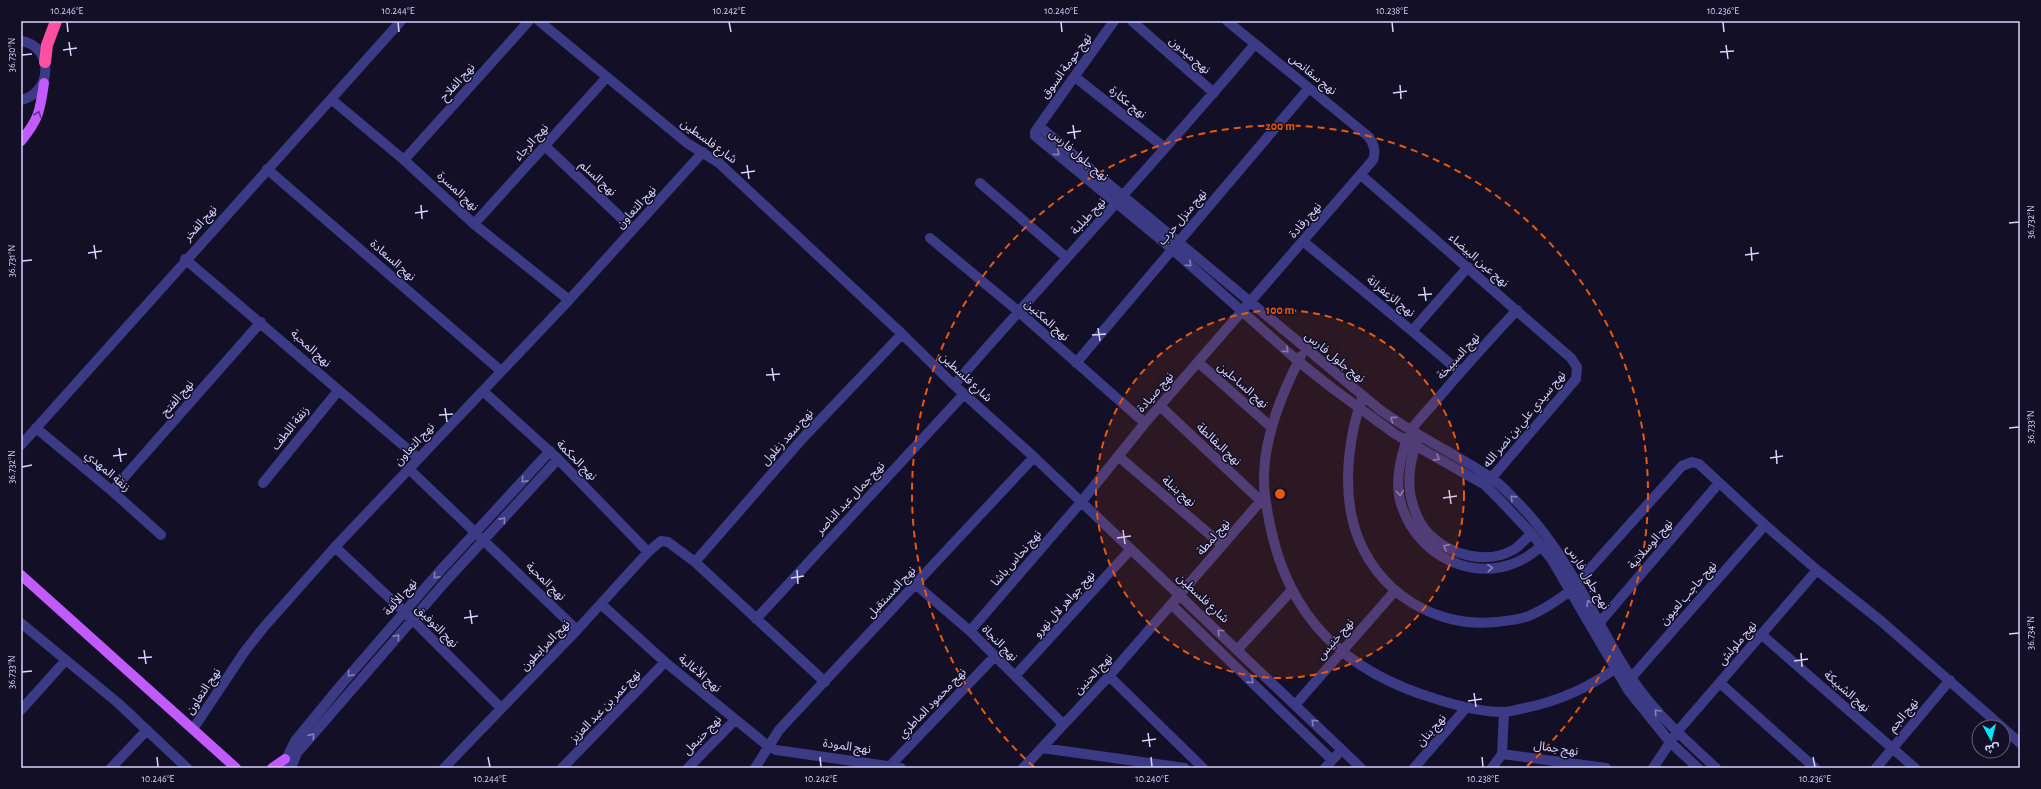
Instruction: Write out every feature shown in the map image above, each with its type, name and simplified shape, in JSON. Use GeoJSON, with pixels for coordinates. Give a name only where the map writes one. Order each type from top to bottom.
{"type":"FeatureCollection","features":[{"type":"Feature","properties":{"kind":"highway"},"geometry":{"type":"LineString","coordinates":[[45,62],[47,44],[56,21]]}},
{"type":"Feature","properties":{"kind":"main road"},"geometry":{"type":"LineString","coordinates":[[21,142],[37,119],[40,110],[44,83]]}},
{"type":"Feature","properties":{"kind":"main road"},"geometry":{"type":"LineString","coordinates":[[21,575],[236,768]]}},
{"type":"Feature","properties":{"kind":"main road"},"geometry":{"type":"LineString","coordinates":[[222,757],[228,768]]}},
{"type":"Feature","properties":{"kind":"main road"},"geometry":{"type":"LineString","coordinates":[[272,768],[284,764]]}},
{"type":"Feature","properties":{"kind":"street","name":"نهج الفخر"},"geometry":{"type":"LineString","coordinates":[[21,445],[186,259],[401,21]]}},
{"type":"Feature","properties":{"kind":"street","name":"نهج الفلاح"},"geometry":{"type":"LineString","coordinates":[[404,160],[529,21]]}},
{"type":"Feature","properties":{"kind":"street","name":"شارع فلسطين"},"geometry":{"type":"LineString","coordinates":[[539,21],[687,143],[720,163],[902,334],[954,385],[1082,501],[1296,704],[1361,768]]}},
{"type":"Feature","properties":{"kind":"street","name":"نهج حومة السوق"},"geometry":{"type":"LineString","coordinates":[[1039,126],[1076,77],[1114,21]]}},
{"type":"Feature","properties":{"kind":"street","name":"نهج ميدون"},"geometry":{"type":"LineString","coordinates":[[1132,21],[1214,93]]}},
{"type":"Feature","properties":{"kind":"street","name":"نهج سقانص"},"geometry":{"type":"LineString","coordinates":[[1227,21],[1369,137],[1374,144],[1375,153]]}},
{"type":"Feature","properties":{"kind":"street"},"geometry":{"type":"LineString","coordinates":[[21,41],[33,46],[40,53],[45,62],[46,72],[44,83],[39,91],[31,97],[21,100]]}},
{"type":"Feature","properties":{"kind":"street","name":"نهج طبلبة"},"geometry":{"type":"LineString","coordinates":[[954,385],[1018,311],[1124,196],[1255,44]]}},
{"type":"Feature","properties":{"kind":"street","name":"نهج الرجاء"},"geometry":{"type":"LineString","coordinates":[[474,224],[607,77]]}},
{"type":"Feature","properties":{"kind":"street","name":"نهج عكارة"},"geometry":{"type":"LineString","coordinates":[[1076,77],[1165,148]]}},
{"type":"Feature","properties":{"kind":"street","name":"نهج منزل حرب"},"geometry":{"type":"LineString","coordinates":[[1076,363],[1309,88]]}},
{"type":"Feature","properties":{"kind":"street","name":"نهج المسرة"},"geometry":{"type":"LineString","coordinates":[[331,99],[404,160],[474,224],[569,300]]}},
{"type":"Feature","properties":{"kind":"street","name":"نهج جلول فارس"},"geometry":{"type":"LineString","coordinates":[[1698,768],[1670,742],[1644,712],[1618,666],[1541,546],[1488,481],[1411,444],[1359,408],[1298,361],[1242,311],[1175,245],[1124,196],[1039,126],[1035,132],[1036,137],[1116,204],[1175,245],[1250,301],[1305,349],[1392,419],[1488,481],[1521,506],[1545,533],[1577,583],[1600,622],[1618,666],[1631,678],[1652,707],[1716,768]]}},
{"type":"Feature","properties":{"kind":"street","name":"نهج السلم"},"geometry":{"type":"LineString","coordinates":[[545,146],[634,230]]}},
{"type":"Feature","properties":{"kind":"street","name":"نهج التعاون"},"geometry":{"type":"LineString","coordinates":[[193,730],[259,632],[335,547],[418,458],[634,230],[703,152]]}},
{"type":"Feature","properties":{"kind":"street","name":"نهج رقادة"},"geometry":{"type":"LineString","coordinates":[[1250,301],[1304,242],[1361,175],[1373,160],[1375,153]]}},
{"type":"Feature","properties":{"kind":"street","name":"نهج السعادة"},"geometry":{"type":"LineString","coordinates":[[267,169],[501,371]]}},
{"type":"Feature","properties":{"kind":"street","name":"نهج عين البيضاء"},"geometry":{"type":"LineString","coordinates":[[1361,175],[1517,310],[1571,358],[1577,367]]}},
{"type":"Feature","properties":{"kind":"street"},"geometry":{"type":"LineString","coordinates":[[980,183],[1067,258]]}},
{"type":"Feature","properties":{"kind":"street","name":"نهج المكنين"},"geometry":{"type":"LineString","coordinates":[[930,238],[1018,311],[1145,423]]}},
{"type":"Feature","properties":{"kind":"street","name":"نهج الزعفرانة"},"geometry":{"type":"LineString","coordinates":[[1304,242],[1460,372]]}},
{"type":"Feature","properties":{"kind":"street","name":"نهج المحبة"},"geometry":{"type":"LineString","coordinates":[[186,259],[261,322],[338,391],[418,458]]}},
{"type":"Feature","properties":{"kind":"street"},"geometry":{"type":"LineString","coordinates":[[1412,331],[1468,267]]}},
{"type":"Feature","properties":{"kind":"street","name":"نهج صيادة"},"geometry":{"type":"LineString","coordinates":[[1082,501],[1145,423],[1250,301]]}},
{"type":"Feature","properties":{"kind":"street","name":"نهج السبيخة"},"geometry":{"type":"LineString","coordinates":[[1415,433],[1420,420],[1460,372],[1517,310]]}},
{"type":"Feature","properties":{"kind":"street","name":"نهج الفتح"},"geometry":{"type":"LineString","coordinates":[[112,491],[261,322]]}},
{"type":"Feature","properties":{"kind":"street","name":"نهج سعد زغلول"},"geometry":{"type":"LineString","coordinates":[[696,562],[802,440],[902,334]]}},
{"type":"Feature","properties":{"kind":"street"},"geometry":{"type":"LineString","coordinates":[[1305,349],[1298,361],[1271,427],[1264,476],[1263,498],[1274,546],[1292,590],[1308,617],[1341,652],[1380,677],[1408,690],[1466,708],[1504,712],[1545,704],[1565,697],[1584,689],[1618,666]]}},
{"type":"Feature","properties":{"kind":"street","name":"نهج الساحلين"},"geometry":{"type":"LineString","coordinates":[[1198,362],[1271,427]]}},
{"type":"Feature","properties":{"kind":"street","name":"نهج سيدي علي بن نصر الله"},"geometry":{"type":"LineString","coordinates":[[1488,481],[1576,379],[1577,367]]}},
{"type":"Feature","properties":{"kind":"street","name":"زنقة اللطف"},"geometry":{"type":"LineString","coordinates":[[263,483],[338,391]]}},
{"type":"Feature","properties":{"kind":"street","name":"نهج الحكمة"},"geometry":{"type":"LineString","coordinates":[[483,391],[558,459],[648,552]]}},
{"type":"Feature","properties":{"kind":"street","name":"نهج جمال عبد الناصر"},"geometry":{"type":"LineString","coordinates":[[756,619],[964,394]]}},
{"type":"Feature","properties":{"kind":"street"},"geometry":{"type":"LineString","coordinates":[[1363,396],[1350,452],[1349,480],[1351,513],[1360,541],[1375,570],[1394,592],[1422,611],[1451,620],[1482,624],[1510,621],[1531,615],[1552,604],[1570,591],[1682,466],[1692,462],[1699,464],[1765,525],[1817,570],[1881,621],[1994,719]]}},
{"type":"Feature","properties":{"kind":"street","name":"نهج البقالطة"},"geometry":{"type":"LineString","coordinates":[[1160,406],[1263,498]]}},
{"type":"Feature","properties":{"kind":"street","name":"زنقة المهدي"},"geometry":{"type":"LineString","coordinates":[[36,428],[112,491],[161,536]]}},
{"type":"Feature","properties":{"kind":"street"},"geometry":{"type":"LineString","coordinates":[[1415,433],[1400,474],[1401,503],[1409,524],[1420,540],[1436,554],[1452,562],[1471,567],[1488,568],[1520,561],[1541,546]]}},
{"type":"Feature","properties":{"kind":"street"},"geometry":{"type":"LineString","coordinates":[[1411,444],[1410,491],[1412,504],[1418,518],[1428,533],[1441,544],[1466,555],[1490,557],[1514,550],[1531,534]]}},
{"type":"Feature","properties":{"kind":"street","name":"نهج الألفة"},"geometry":{"type":"LineString","coordinates":[[284,764],[295,741],[331,697],[438,573],[477,533],[550,452]]}},
{"type":"Feature","properties":{"kind":"street","name":"نهج بنبلة"},"geometry":{"type":"LineString","coordinates":[[1118,456],[1222,545]]}},
{"type":"Feature","properties":{"kind":"street","name":"نهج المستقبل"},"geometry":{"type":"LineString","coordinates":[[755,768],[765,755],[768,746],[779,730],[1034,457]]}},
{"type":"Feature","properties":{"kind":"street","name":"نهج الألفة"},"geometry":{"type":"LineString","coordinates":[[291,768],[297,753],[413,620],[558,459]]}},
{"type":"Feature","properties":{"kind":"street","name":"نهج المحبة"},"geometry":{"type":"LineString","coordinates":[[409,468],[577,630]]}},
{"type":"Feature","properties":{"kind":"street","name":"نهج الوسلاتية"},"geometry":{"type":"LineString","coordinates":[[1600,622],[1719,483]]}},
{"type":"Feature","properties":{"kind":"street","name":"نهج لمطة"},"geometry":{"type":"LineString","coordinates":[[1181,595],[1263,498]]}},
{"type":"Feature","properties":{"kind":"street","name":"نهج نحاس باشا"},"geometry":{"type":"LineString","coordinates":[[970,631],[1082,501]]}},
{"type":"Feature","properties":{"kind":"street","name":"نهج حاجب لعيون"},"geometry":{"type":"LineString","coordinates":[[1631,678],[1765,525]]}},
{"type":"Feature","properties":{"kind":"street","name":"نهج المرابطون"},"geometry":{"type":"LineString","coordinates":[[444,768],[577,630],[648,552],[661,541],[664,541],[696,562]]}},
{"type":"Feature","properties":{"kind":"street","name":"نهج التوفيق"},"geometry":{"type":"LineString","coordinates":[[335,547],[405,612],[501,708]]}},
{"type":"Feature","properties":{"kind":"street","name":"نهج جواهر لال نهرو"},"geometry":{"type":"LineString","coordinates":[[1015,676],[1131,549]]}},
{"type":"Feature","properties":{"kind":"street"},"geometry":{"type":"LineString","coordinates":[[696,562],[825,682]]}},
{"type":"Feature","properties":{"kind":"street","name":"نهج ملولش"},"geometry":{"type":"LineString","coordinates":[[1653,768],[1677,732],[1817,570]]}},
{"type":"Feature","properties":{"kind":"street","name":"نهج النجاة"},"geometry":{"type":"LineString","coordinates":[[916,584],[970,631],[994,657],[1063,724]]}},
{"type":"Feature","properties":{"kind":"street"},"geometry":{"type":"LineString","coordinates":[[1238,649],[1292,590]]}},
{"type":"Feature","properties":{"kind":"street","name":"نهج خنيس"},"geometry":{"type":"LineString","coordinates":[[1296,704],[1394,592]]}},
{"type":"Feature","properties":{"kind":"street","name":"نهج الحنين"},"geometry":{"type":"LineString","coordinates":[[1022,768],[1110,676],[1181,595]]}},
{"type":"Feature","properties":{"kind":"street","name":"نهج الأغالبة"},"geometry":{"type":"LineString","coordinates":[[601,604],[666,662],[768,746],[789,751]]}},
{"type":"Feature","properties":{"kind":"street"},"geometry":{"type":"LineString","coordinates":[[1172,605],[1332,760]]}},
{"type":"Feature","properties":{"kind":"street"},"geometry":{"type":"LineString","coordinates":[[21,623],[65,661],[118,703],[187,768]]}},
{"type":"Feature","properties":{"kind":"street","name":"نهج الشبيكة"},"geometry":{"type":"LineString","coordinates":[[1761,634],[1915,768]]}},
{"type":"Feature","properties":{"kind":"street","name":"نهج محمود الماطري"},"geometry":{"type":"LineString","coordinates":[[889,767],[994,657]]}},
{"type":"Feature","properties":{"kind":"street"},"geometry":{"type":"LineString","coordinates":[[21,710],[65,661]]}},
{"type":"Feature","properties":{"kind":"street","name":"نهج عمر بن عبد العزيز"},"geometry":{"type":"LineString","coordinates":[[562,768],[666,662]]}},
{"type":"Feature","properties":{"kind":"street"},"geometry":{"type":"LineString","coordinates":[[1110,676],[1203,768]]}},
{"type":"Feature","properties":{"kind":"street","name":"نهج الجم"},"geometry":{"type":"LineString","coordinates":[[1876,768],[1950,680]]}},
{"type":"Feature","properties":{"kind":"street"},"geometry":{"type":"LineString","coordinates":[[1720,683],[1815,768]]}},
{"type":"Feature","properties":{"kind":"street"},"geometry":{"type":"LineString","coordinates":[[331,697],[340,704]]}},
{"type":"Feature","properties":{"kind":"street","name":"نهج بنان"},"geometry":{"type":"LineString","coordinates":[[1414,768],[1466,708]]}},
{"type":"Feature","properties":{"kind":"street"},"geometry":{"type":"LineString","coordinates":[[1492,768],[1502,754],[1504,712]]}},
{"type":"Feature","properties":{"kind":"street","name":"نهج حنبعل"},"geometry":{"type":"LineString","coordinates":[[688,768],[735,720]]}},
{"type":"Feature","properties":{"kind":"street"},"geometry":{"type":"LineString","coordinates":[[111,768],[147,730]]}},
{"type":"Feature","properties":{"kind":"street"},"geometry":{"type":"LineString","coordinates":[[2011,735],[2020,743]]}},
{"type":"Feature","properties":{"kind":"street"},"geometry":{"type":"LineString","coordinates":[[1042,748],[1185,768]]}},
{"type":"Feature","properties":{"kind":"street"},"geometry":{"type":"LineString","coordinates":[[1325,768],[1342,749]]}},
{"type":"Feature","properties":{"kind":"street","name":"نهج المودة"},"geometry":{"type":"LineString","coordinates":[[789,751],[901,768]]}},
{"type":"Feature","properties":{"kind":"street","name":"نهج جمال"},"geometry":{"type":"LineString","coordinates":[[1502,754],[1534,763],[1606,768]]}}]}
